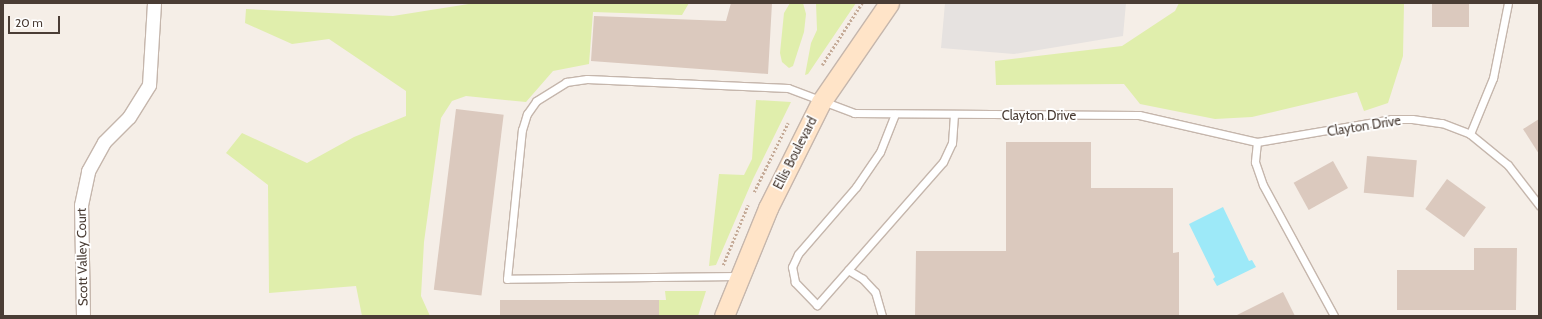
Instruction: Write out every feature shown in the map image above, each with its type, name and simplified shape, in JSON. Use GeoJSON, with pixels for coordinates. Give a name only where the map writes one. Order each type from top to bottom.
{"type":"FeatureCollection","features":[{"type":"Feature","properties":{"kind":"main road","name":"Ellis Boulevard"},"geometry":{"type":"LineString","coordinates":[[724,316],[738,276],[768,208],[821,102],[889,3]]}},
{"type":"Feature","properties":{"kind":"street","name":"Scott Valley Court"},"geometry":{"type":"LineString","coordinates":[[83,316],[81,204],[88,171],[104,142],[129,117],[148,85],[154,3]]}},
{"type":"Feature","properties":{"kind":"lane"},"geometry":{"type":"LineString","coordinates":[[1470,134],[1493,78],[1508,3]]}},
{"type":"Feature","properties":{"kind":"lane","name":"Clayton Drive"},"geometry":{"type":"LineString","coordinates":[[738,276],[507,279],[522,130],[527,114],[536,101],[548,91],[566,82],[587,79],[788,88],[821,102],[854,113],[954,115],[1139,115],[1257,142],[1391,119],[1442,123],[1470,134],[1508,165],[1539,205]]}},
{"type":"Feature","properties":{"kind":"lane"},"geometry":{"type":"LineString","coordinates":[[895,114],[880,152],[856,187],[798,254],[792,267],[795,282],[817,305],[943,162],[952,143],[954,115]]}},
{"type":"Feature","properties":{"kind":"lane"},"geometry":{"type":"LineString","coordinates":[[1257,142],[1255,162],[1263,185],[1334,316]]}},
{"type":"Feature","properties":{"kind":"lane"},"geometry":{"type":"LineString","coordinates":[[848,270],[863,279],[875,292],[882,316]]}},
{"type":"Feature","properties":{"kind":"green space"},"geometry":{"type":"Polygon","coordinates":[[[475,3],[689,3],[682,15],[593,12],[589,64],[553,71],[526,102],[466,96],[452,101],[441,118],[424,242],[421,296],[430,316],[362,316],[356,286],[269,293],[268,185],[226,153],[242,133],[307,163],[354,137],[406,116],[406,91],[329,39],[292,44],[245,23],[246,9],[393,16],[475,3]]]}},
{"type":"Feature","properties":{"kind":"green space"},"geometry":{"type":"Polygon","coordinates":[[[790,3],[803,3],[806,14],[804,32],[793,66],[789,68],[782,62],[780,53],[784,13],[790,3]]]}},
{"type":"Feature","properties":{"kind":"green space"},"geometry":{"type":"Polygon","coordinates":[[[816,3],[856,3],[808,74],[805,75],[811,43],[817,30],[816,3]]]}},
{"type":"Feature","properties":{"kind":"green space"},"geometry":{"type":"Polygon","coordinates":[[[1179,3],[1404,3],[1403,56],[1388,103],[1364,111],[1357,92],[1252,117],[1215,119],[1140,104],[1124,84],[996,85],[995,61],[1122,46],[1175,11],[1179,3]]]}},
{"type":"Feature","properties":{"kind":"green space"},"geometry":{"type":"Polygon","coordinates":[[[756,100],[791,102],[753,179],[716,265],[709,266],[719,174],[744,175],[752,159],[756,100]]]}},
{"type":"Feature","properties":{"kind":"green space"},"geometry":{"type":"Polygon","coordinates":[[[665,291],[706,291],[698,316],[659,316],[659,300],[666,300],[665,291]]]}},
{"type":"Feature","properties":{"kind":"shaded area"},"geometry":{"type":"Polygon","coordinates":[[[945,3],[1126,3],[1123,36],[1014,54],[941,48],[945,3]]]}},
{"type":"Feature","properties":{"kind":"water"},"geometry":{"type":"Polygon","coordinates":[[[1223,207],[1249,261],[1252,260],[1256,267],[1217,286],[1213,279],[1215,277],[1189,224],[1223,207]]]}},
{"type":"Feature","properties":{"kind":"building"},"geometry":{"type":"Polygon","coordinates":[[[731,3],[772,3],[768,74],[591,61],[594,16],[726,21],[731,3]]]}},
{"type":"Feature","properties":{"kind":"building"},"geometry":{"type":"Polygon","coordinates":[[[1432,3],[1469,3],[1469,27],[1432,27],[1432,3]]]}},
{"type":"Feature","properties":{"kind":"building"},"geometry":{"type":"Polygon","coordinates":[[[456,109],[504,115],[481,295],[434,290],[456,109]]]}},
{"type":"Feature","properties":{"kind":"building"},"geometry":{"type":"Polygon","coordinates":[[[1539,119],[1539,154],[1523,129],[1539,119]]]}},
{"type":"Feature","properties":{"kind":"building"},"geometry":{"type":"Polygon","coordinates":[[[1006,142],[1091,142],[1091,188],[1173,188],[1173,253],[1179,252],[1179,316],[915,316],[916,251],[1006,251],[1006,142]]]}},
{"type":"Feature","properties":{"kind":"building"},"geometry":{"type":"Polygon","coordinates":[[[1367,156],[1417,160],[1414,197],[1364,193],[1367,156]]]}},
{"type":"Feature","properties":{"kind":"building"},"geometry":{"type":"Polygon","coordinates":[[[1333,161],[1348,188],[1309,210],[1294,183],[1333,161]]]}},
{"type":"Feature","properties":{"kind":"building"},"geometry":{"type":"Polygon","coordinates":[[[1447,179],[1486,207],[1464,237],[1425,209],[1447,179]]]}},
{"type":"Feature","properties":{"kind":"building"},"geometry":{"type":"Polygon","coordinates":[[[1474,248],[1517,248],[1516,310],[1397,310],[1397,270],[1474,270],[1474,248]]]}},
{"type":"Feature","properties":{"kind":"building"},"geometry":{"type":"Polygon","coordinates":[[[1283,292],[1295,316],[1235,316],[1283,292]]]}},
{"type":"Feature","properties":{"kind":"building"},"geometry":{"type":"Polygon","coordinates":[[[500,300],[659,300],[659,316],[500,316],[500,300]]]}}]}
